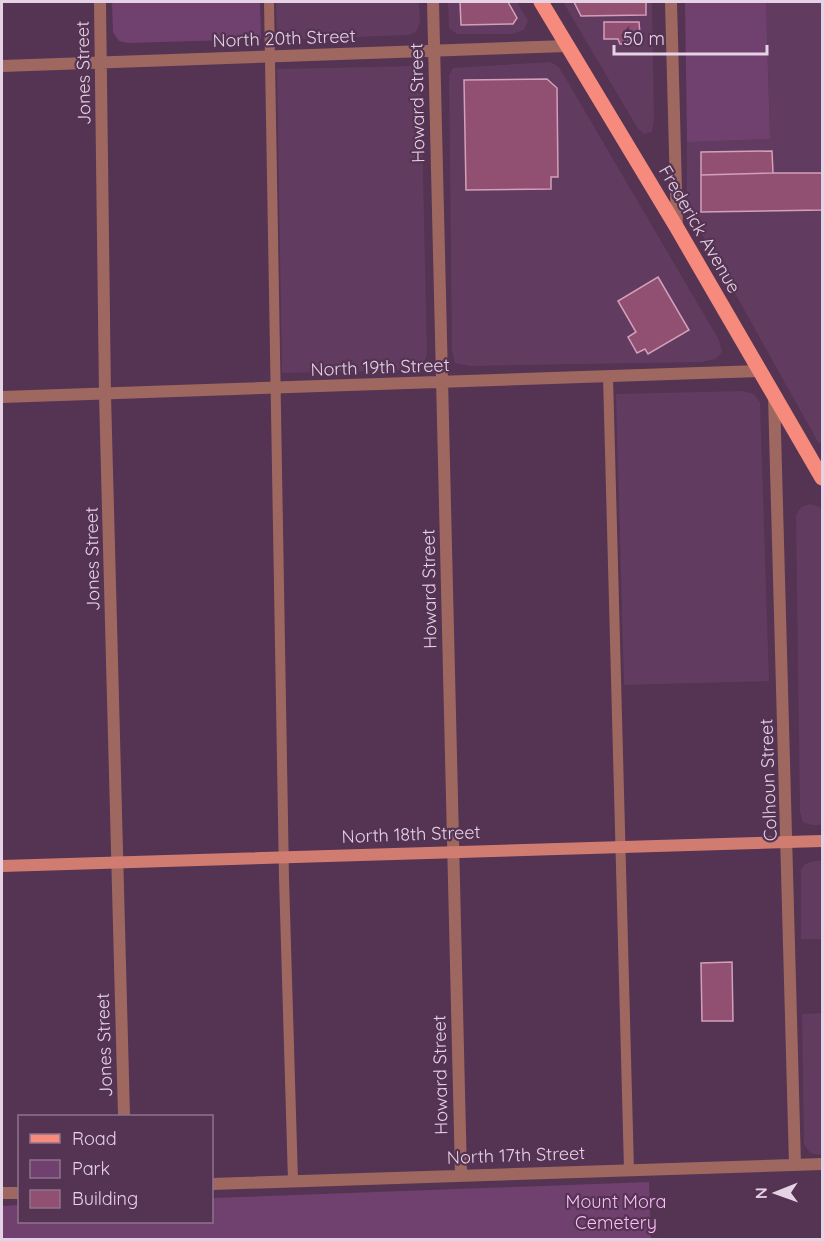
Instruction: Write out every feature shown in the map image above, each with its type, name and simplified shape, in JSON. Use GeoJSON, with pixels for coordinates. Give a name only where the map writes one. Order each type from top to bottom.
{"type":"FeatureCollection","features":[{"type":"Feature","properties":{"kind":"main road","name":"Frederick Avenue"},"geometry":{"type":"LineString","coordinates":[[541,2],[678,228],[759,371],[816,456],[822,478]]}},
{"type":"Feature","properties":{"kind":"street","name":"Jones Street"},"geometry":{"type":"LineString","coordinates":[[100,2],[105,395],[124,1115]]}},
{"type":"Feature","properties":{"kind":"street","name":"Howard Street"},"geometry":{"type":"LineString","coordinates":[[433,2],[461,1175]]}},
{"type":"Feature","properties":{"kind":"street"},"geometry":{"type":"LineString","coordinates":[[671,2],[678,228]]}},
{"type":"Feature","properties":{"kind":"street","name":"North 20th Street"},"geometry":{"type":"LineString","coordinates":[[2,66],[567,46]]}},
{"type":"Feature","properties":{"kind":"street","name":"North 19th Street"},"geometry":{"type":"LineString","coordinates":[[2,397],[759,371]]}},
{"type":"Feature","properties":{"kind":"street","name":"Colhoun Street"},"geometry":{"type":"LineString","coordinates":[[774,395],[795,1165]]}},
{"type":"Feature","properties":{"kind":"street","name":"North 18th Street"},"geometry":{"type":"LineString","coordinates":[[2,866],[822,841]]}},
{"type":"Feature","properties":{"kind":"street","name":"North 17th Street"},"geometry":{"type":"LineString","coordinates":[[213,1184],[822,1164]]}},
{"type":"Feature","properties":{"kind":"street"},"geometry":{"type":"LineString","coordinates":[[2,1193],[18,1193]]}},
{"type":"Feature","properties":{"kind":"lane"},"geometry":{"type":"LineString","coordinates":[[269,2],[292,1181]]}},
{"type":"Feature","properties":{"kind":"lane"},"geometry":{"type":"LineString","coordinates":[[608,376],[629,1170]]}},
{"type":"Feature","properties":{"kind":"shaded area"},"geometry":{"type":"Polygon","coordinates":[[[276,2],[419,2],[420,23],[416,32],[408,35],[277,40],[276,2]]]}},
{"type":"Feature","properties":{"kind":"shaded area"},"geometry":{"type":"Polygon","coordinates":[[[448,2],[517,2],[528,21],[524,30],[513,34],[457,34],[449,28],[448,2]]]}},
{"type":"Feature","properties":{"kind":"shaded area"},"geometry":{"type":"Polygon","coordinates":[[[563,2],[652,2],[654,119],[652,132],[644,134],[638,129],[563,2]]]}},
{"type":"Feature","properties":{"kind":"shaded area"},"geometry":{"type":"Polygon","coordinates":[[[766,2],[822,2],[822,444],[818,442],[689,211],[687,197],[687,142],[770,139],[766,2]]]}},
{"type":"Feature","properties":{"kind":"shaded area"},"geometry":{"type":"Polygon","coordinates":[[[550,62],[559,67],[719,340],[722,352],[715,359],[702,362],[470,366],[455,363],[452,350],[449,75],[453,68],[550,62]]]}},
{"type":"Feature","properties":{"kind":"shaded area"},"geometry":{"type":"Polygon","coordinates":[[[412,66],[421,82],[427,355],[423,364],[412,370],[282,373],[277,69],[412,66]]]}},
{"type":"Feature","properties":{"kind":"shaded area"},"geometry":{"type":"Polygon","coordinates":[[[743,391],[754,394],[760,403],[769,681],[624,685],[616,394],[743,391]]]}},
{"type":"Feature","properties":{"kind":"shaded area"},"geometry":{"type":"Polygon","coordinates":[[[810,504],[820,507],[822,512],[822,825],[803,822],[800,812],[796,515],[801,507],[810,504]]]}},
{"type":"Feature","properties":{"kind":"shaded area"},"geometry":{"type":"Polygon","coordinates":[[[822,861],[822,939],[801,939],[801,870],[805,864],[822,861]]]}},
{"type":"Feature","properties":{"kind":"shaded area"},"geometry":{"type":"Polygon","coordinates":[[[822,1013],[822,1155],[820,1155],[810,1153],[804,1144],[802,1014],[822,1013]]]}},
{"type":"Feature","properties":{"kind":"green space"},"geometry":{"type":"Polygon","coordinates":[[[112,2],[260,2],[261,39],[128,43],[119,41],[113,32],[112,2]]]}},
{"type":"Feature","properties":{"kind":"green space"},"geometry":{"type":"Polygon","coordinates":[[[685,2],[766,2],[770,139],[687,142],[685,2]]]}},
{"type":"Feature","properties":{"kind":"green space","name":"Mount Mora Cemetery"},"geometry":{"type":"Polygon","coordinates":[[[649,1182],[651,1239],[2,1239],[2,1206],[18,1205],[18,1223],[213,1223],[213,1198],[649,1182]]]}},
{"type":"Feature","properties":{"kind":"building"},"geometry":{"type":"Polygon","coordinates":[[[460,2],[508,2],[517,18],[513,24],[461,25],[460,2]]]}},
{"type":"Feature","properties":{"kind":"building"},"geometry":{"type":"Polygon","coordinates":[[[574,2],[646,2],[646,15],[581,16],[574,2]]]}},
{"type":"Feature","properties":{"kind":"building"},"geometry":{"type":"Polygon","coordinates":[[[604,22],[639,22],[640,34],[634,34],[635,40],[631,44],[620,44],[618,39],[604,39],[604,22]]]}},
{"type":"Feature","properties":{"kind":"building"},"geometry":{"type":"Polygon","coordinates":[[[547,79],[557,88],[558,177],[551,177],[551,189],[466,190],[464,80],[547,79]]]}},
{"type":"Feature","properties":{"kind":"building"},"geometry":{"type":"Polygon","coordinates":[[[772,151],[773,173],[701,175],[701,152],[772,151]]]}},
{"type":"Feature","properties":{"kind":"building"},"geometry":{"type":"Polygon","coordinates":[[[822,173],[822,210],[701,212],[701,175],[822,173]]]}},
{"type":"Feature","properties":{"kind":"building"},"geometry":{"type":"Polygon","coordinates":[[[658,277],[689,330],[648,354],[645,349],[637,353],[628,337],[636,332],[618,301],[658,277]]]}},
{"type":"Feature","properties":{"kind":"building"},"geometry":{"type":"Polygon","coordinates":[[[732,962],[733,1021],[702,1021],[701,963],[732,962]]]}}]}
